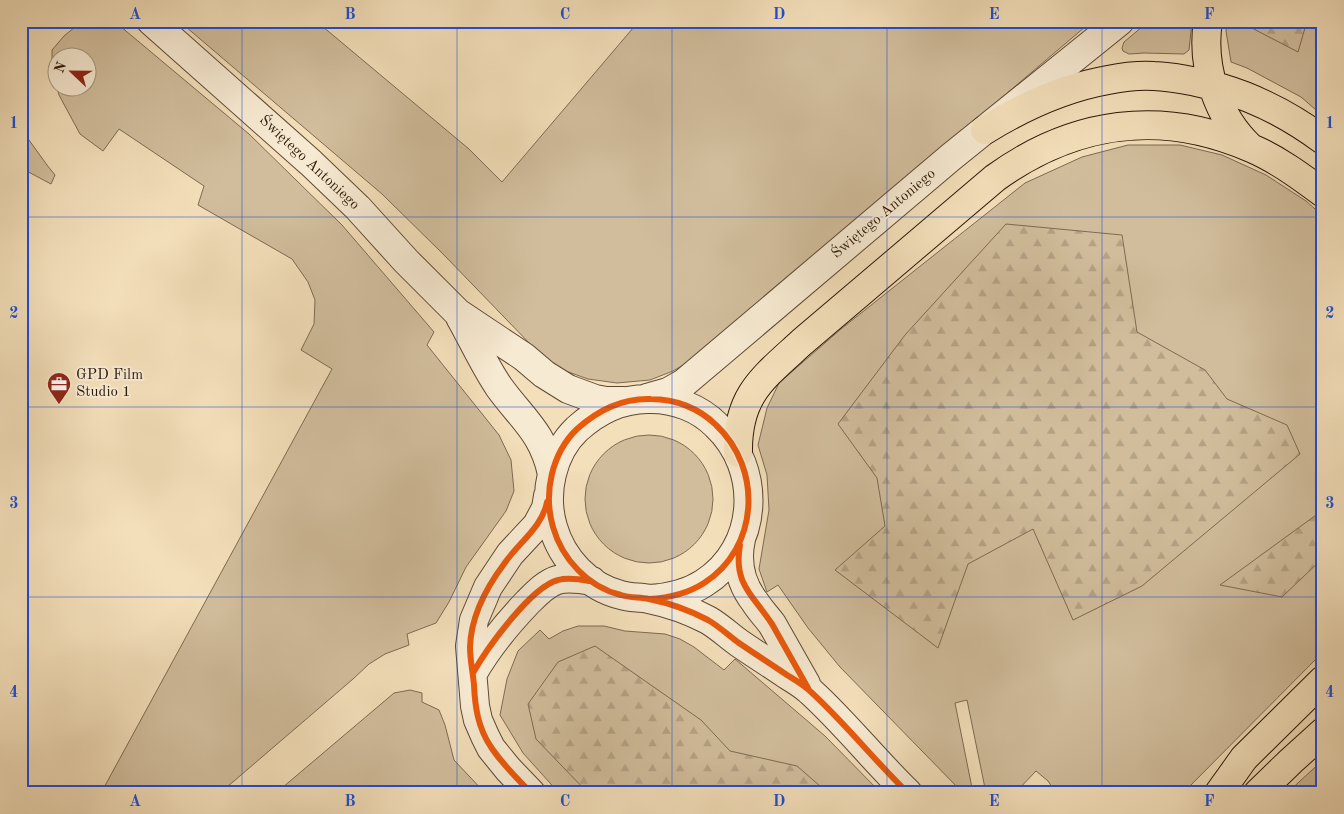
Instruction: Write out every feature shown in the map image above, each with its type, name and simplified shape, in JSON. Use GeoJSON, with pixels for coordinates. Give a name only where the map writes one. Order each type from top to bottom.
{"type":"FeatureCollection","features":[{"type":"Feature","properties":{"kind":"main road"},"geometry":{"type":"LineString","coordinates":[[1208,21],[1206,35],[1207,56],[1213,86],[1228,121],[1235,132],[1252,149]]}},
{"type":"Feature","properties":{"kind":"main road"},"geometry":{"type":"LineString","coordinates":[[985,130],[1010,115],[1049,96],[1116,78],[1152,76],[1190,80],[1246,96],[1273,108],[1323,140]]}},
{"type":"Feature","properties":{"kind":"main road"},"geometry":{"type":"LineString","coordinates":[[738,454],[739,430],[744,409],[757,386],[771,370],[988,185],[1014,166],[1048,147],[1077,136],[1108,128],[1142,125],[1174,126],[1226,138],[1252,149],[1323,192]]}},
{"type":"Feature","properties":{"kind":"main road"},"geometry":{"type":"LineString","coordinates":[[1218,793],[1244,758],[1323,680]]}},
{"type":"Feature","properties":{"kind":"main road"},"geometry":{"type":"LineString","coordinates":[[1258,793],[1323,732]]}},
{"type":"Feature","properties":{"kind":"street","name":"Świętego Antoniego"},"geometry":{"type":"LineString","coordinates":[[152,21],[311,163],[358,208],[406,261],[458,313],[568,389],[606,401],[635,400],[668,392],[684,383],[985,130],[1120,21]]}},
{"type":"Feature","properties":{"kind":"street","name":"Świętego Antoniego"},"geometry":{"type":"LineString","coordinates":[[458,313],[501,390],[537,435],[546,454],[550,482]]}},
{"type":"Feature","properties":{"kind":"street"},"geometry":{"type":"LineString","coordinates":[[531,793],[491,748],[478,720],[470,646],[474,620],[488,587],[510,554],[537,526],[546,508],[550,482],[557,460],[572,434],[597,413],[611,406],[635,400],[660,399],[675,402],[701,413],[723,431],[738,454],[746,471],[749,495],[747,520],[739,548],[741,576],[752,599],[772,624],[810,690]]}},
{"type":"Feature","properties":{"kind":"street"},"geometry":{"type":"LineString","coordinates":[[550,482],[549,506],[552,523],[556,538],[564,552],[580,572],[603,589],[619,595],[649,599],[664,598],[690,591],[704,583],[726,563],[736,550],[742,536]]}},
{"type":"Feature","properties":{"kind":"street"},"geometry":{"type":"LineString","coordinates":[[473,673],[506,624],[543,588],[566,578],[592,581]]}},
{"type":"Feature","properties":{"kind":"street"},"geometry":{"type":"LineString","coordinates":[[649,599],[710,621],[810,690],[908,793]]}},
{"type":"Feature","properties":{"kind":"green space"},"geometry":{"type":"Polygon","coordinates":[[[99,21],[120,26],[249,134],[342,225],[434,332],[427,345],[499,435],[511,460],[514,491],[506,511],[466,567],[449,602],[436,623],[407,634],[409,645],[385,654],[369,664],[220,793],[101,793],[332,369],[301,350],[314,324],[315,300],[308,282],[292,259],[198,205],[204,186],[119,129],[103,151],[80,134],[61,98],[98,98],[98,48],[54,48],[64,36],[81,22],[99,21]]]}},
{"type":"Feature","properties":{"kind":"green space"},"geometry":{"type":"Polygon","coordinates":[[[179,21],[316,21],[469,149],[502,182],[639,21],[1092,21],[695,358],[673,371],[650,380],[617,383],[588,379],[560,369],[534,348],[382,194],[179,21]]]}},
{"type":"Feature","properties":{"kind":"green space"},"geometry":{"type":"Polygon","coordinates":[[[1149,21],[1192,21],[1189,50],[1184,54],[1129,54],[1123,51],[1124,42],[1149,21]]]}},
{"type":"Feature","properties":{"kind":"green space"},"geometry":{"type":"Polygon","coordinates":[[[1227,21],[1323,21],[1323,116],[1301,97],[1247,68],[1231,62],[1226,31],[1227,21]]]}},
{"type":"Feature","properties":{"kind":"green space"},"geometry":{"type":"Polygon","coordinates":[[[1249,21],[1307,21],[1298,52],[1248,26],[1249,21]]]}},
{"type":"Feature","properties":{"kind":"green space"},"geometry":{"type":"Polygon","coordinates":[[[21,129],[55,175],[51,184],[21,168],[21,129]]]}},
{"type":"Feature","properties":{"kind":"green space"},"geometry":{"type":"Polygon","coordinates":[[[1128,145],[1180,145],[1222,155],[1266,175],[1306,201],[1323,216],[1323,652],[1183,793],[1056,793],[1048,781],[1036,771],[1015,793],[986,793],[967,700],[955,703],[973,793],[963,793],[840,667],[808,628],[778,585],[767,592],[759,569],[769,510],[767,475],[758,445],[767,408],[779,383],[841,329],[1025,183],[1082,157],[1128,145]]]}},
{"type":"Feature","properties":{"kind":"green space"},"geometry":{"type":"Polygon","coordinates":[[[1006,224],[1122,235],[1137,332],[1205,370],[1227,399],[1287,425],[1300,454],[1142,586],[1073,620],[1033,529],[968,564],[938,648],[835,570],[885,526],[877,478],[838,424],[905,335],[1006,224]]]}},
{"type":"Feature","properties":{"kind":"green space"},"geometry":{"type":"Polygon","coordinates":[[[649,435],[662,436],[674,440],[694,454],[708,474],[712,486],[712,512],[708,524],[694,544],[674,558],[662,562],[649,563],[636,562],[624,558],[604,544],[590,524],[586,512],[585,499],[586,486],[590,474],[604,454],[624,440],[636,436],[649,435]]]}},
{"type":"Feature","properties":{"kind":"green space"},"geometry":{"type":"Polygon","coordinates":[[[1323,510],[1323,558],[1282,597],[1220,585],[1323,510]]]}},
{"type":"Feature","properties":{"kind":"green space"},"geometry":{"type":"Polygon","coordinates":[[[578,626],[604,626],[625,631],[665,634],[680,639],[694,647],[724,670],[735,659],[825,736],[881,793],[559,793],[523,753],[500,715],[507,679],[518,651],[540,630],[549,639],[563,631],[578,626]]]}},
{"type":"Feature","properties":{"kind":"green space"},"geometry":{"type":"Polygon","coordinates":[[[595,646],[701,720],[730,751],[797,766],[828,793],[588,793],[536,739],[528,704],[558,662],[595,646]]]}},
{"type":"Feature","properties":{"kind":"green space"},"geometry":{"type":"Polygon","coordinates":[[[410,690],[422,693],[422,702],[439,710],[454,760],[485,793],[276,793],[394,693],[410,690]]]}},
{"type":"Feature","properties":{"kind":"green space"},"geometry":{"type":"Polygon","coordinates":[[[1323,760],[1323,793],[1287,793],[1323,760]]]}},
{"type":"Feature","properties":{"kind":"cycle path"},"geometry":{"type":"LineString","coordinates":[[649,599],[670,596],[684,593],[704,583],[722,568],[736,550],[744,529],[748,507],[747,485],[742,463],[731,443],[716,425],[694,409],[660,399],[641,399],[611,406],[585,422],[568,439],[561,450],[552,474],[549,501],[553,527],[563,550],[578,570],[598,586],[624,596],[646,598],[664,603],[701,617],[802,685],[836,716],[908,793]]}},
{"type":"Feature","properties":{"kind":"cycle path"},"geometry":{"type":"LineString","coordinates":[[531,793],[500,759],[491,747],[480,725],[476,709],[470,647],[476,613],[486,593],[497,573],[535,528],[547,502]]}},
{"type":"Feature","properties":{"kind":"cycle path"},"geometry":{"type":"LineString","coordinates":[[740,545],[739,570],[746,588],[772,624],[808,688]]}},
{"type":"Feature","properties":{"kind":"cycle path"},"geometry":{"type":"LineString","coordinates":[[473,673],[499,634],[535,594],[547,585],[562,579],[570,578],[589,581]]}},
{"type":"Feature","properties":{"kind":"place","name":"GPD Film Studio 1"},"geometry":{"type":"Point","coordinates":[59,405]}}]}
